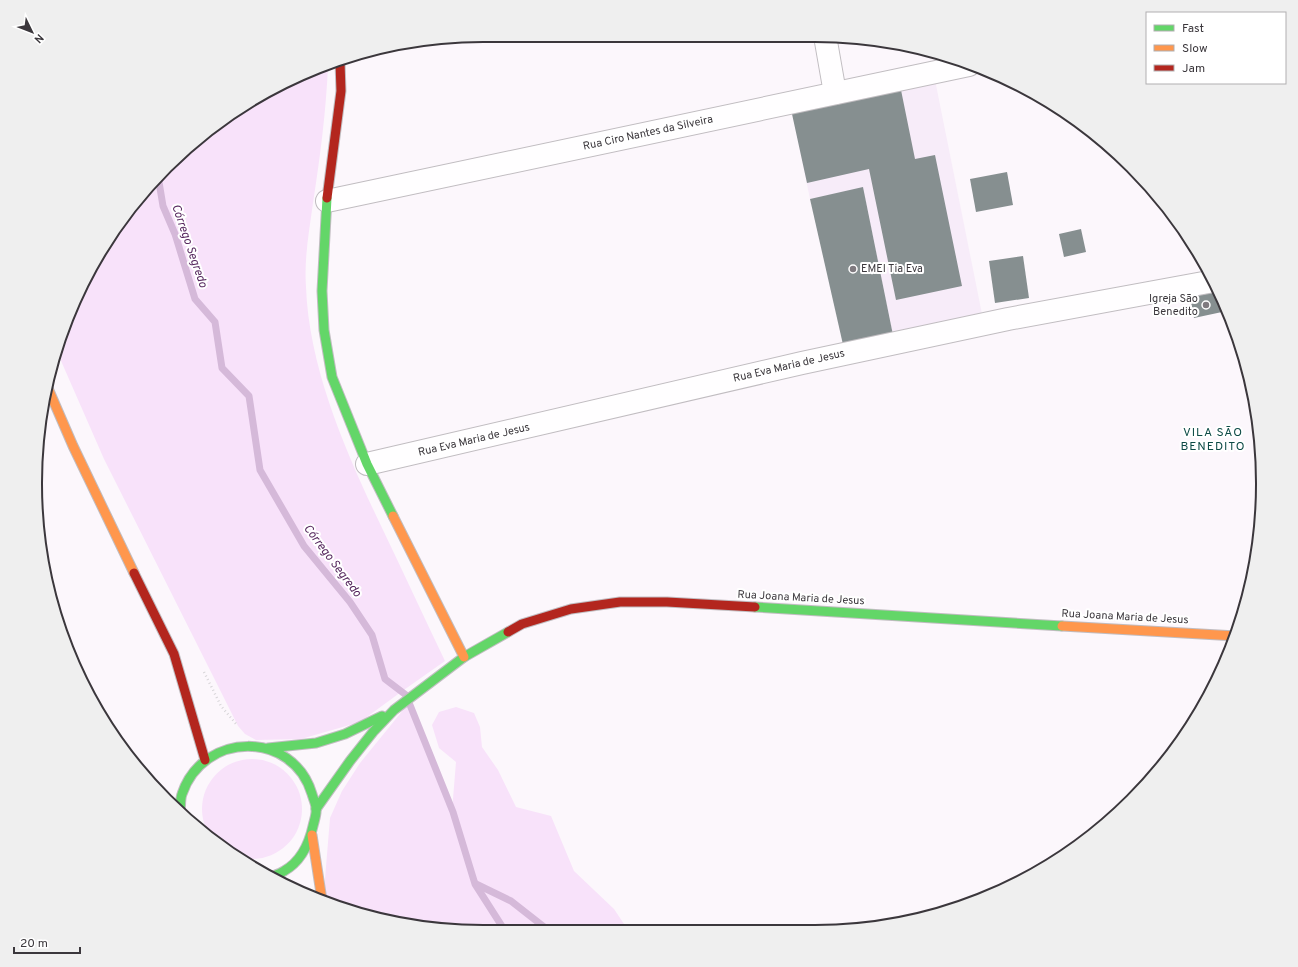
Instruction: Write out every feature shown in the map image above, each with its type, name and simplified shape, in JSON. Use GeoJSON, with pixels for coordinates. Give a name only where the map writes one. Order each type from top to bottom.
{"type":"FeatureCollection","features":[{"type":"Feature","properties":{"kind":"main road"},"geometry":{"type":"LineString","coordinates":[[340,66],[341,91],[327,201],[322,291],[324,330],[332,377],[367,464],[464,657]]}},
{"type":"Feature","properties":{"kind":"main road"},"geometry":{"type":"LineString","coordinates":[[51,394],[76,453],[174,654],[204,760]]}},
{"type":"Feature","properties":{"kind":"main road","name":"Rua Joana Maria de Jesus"},"geometry":{"type":"LineString","coordinates":[[316,809],[373,732],[398,707],[426,685],[464,657],[522,624],[571,609],[620,602],[667,602],[1229,636]]}},
{"type":"Feature","properties":{"kind":"main road","name":"Rua Joana Maria de Jesus"},"geometry":{"type":"LineString","coordinates":[[268,748],[316,743],[345,734],[398,707]]}},
{"type":"Feature","properties":{"kind":"main road"},"geometry":{"type":"LineString","coordinates":[[181,805],[182,795],[191,776],[204,760],[219,751],[236,746],[254,745],[268,748],[292,761],[309,783],[316,809],[312,835],[321,893]]}},
{"type":"Feature","properties":{"kind":"main road"},"geometry":{"type":"LineString","coordinates":[[277,873],[284,870],[301,855],[312,835]]}},
{"type":"Feature","properties":{"kind":"street"},"geometry":{"type":"LineString","coordinates":[[826,42],[835,93]]}},
{"type":"Feature","properties":{"kind":"street","name":"Rua Ciro Nantes da Silveira"},"geometry":{"type":"LineString","coordinates":[[327,201],[960,67]]}},
{"type":"Feature","properties":{"kind":"street","name":"Rua Eva Maria de Jesus"},"geometry":{"type":"LineString","coordinates":[[367,464],[802,363],[1008,320],[1207,281]]}},
{"type":"Feature","properties":{"kind":"shaded area"},"geometry":{"type":"Polygon","coordinates":[[[328,71],[322,135],[306,256],[306,287],[314,350],[332,412],[344,443],[370,502],[445,661],[360,722],[301,739],[256,740],[245,734],[238,726],[104,459],[60,359],[76,315],[101,263],[116,238],[133,215],[171,171],[192,152],[238,116],[263,101],[288,88],[328,71]]]}},
{"type":"Feature","properties":{"kind":"shaded area"},"geometry":{"type":"Polygon","coordinates":[[[934,75],[983,319],[894,340],[863,188],[810,199],[791,107],[934,75]]]}},
{"type":"Feature","properties":{"kind":"shaded area"},"geometry":{"type":"Polygon","coordinates":[[[408,704],[452,811],[456,762],[439,748],[432,725],[439,712],[456,707],[474,713],[480,727],[482,747],[498,770],[516,807],[551,816],[574,871],[614,909],[625,925],[455,924],[397,917],[342,902],[325,895],[324,891],[330,818],[342,791],[360,763],[408,704]]]}},
{"type":"Feature","properties":{"kind":"shaded area"},"geometry":{"type":"Polygon","coordinates":[[[242,760],[262,760],[280,768],[293,781],[301,799],[301,819],[293,837],[280,850],[262,858],[251,859],[238,851],[205,826],[203,819],[203,799],[211,781],[224,768],[242,760]]]}},
{"type":"Feature","properties":{"kind":"building"},"geometry":{"type":"Polygon","coordinates":[[[901,90],[915,159],[935,155],[962,286],[896,300],[869,169],[807,183],[792,114],[901,90]]]}},
{"type":"Feature","properties":{"kind":"building"},"geometry":{"type":"Polygon","coordinates":[[[1007,172],[1013,205],[976,212],[970,179],[1007,172]]]}},
{"type":"Feature","properties":{"kind":"building","name":"EMEI Tia Eva"},"geometry":{"type":"Polygon","coordinates":[[[863,187],[894,340],[844,349],[810,199],[863,187]]]}},
{"type":"Feature","properties":{"kind":"building"},"geometry":{"type":"Polygon","coordinates":[[[1081,229],[1086,252],[1064,257],[1059,234],[1081,229]]]}},
{"type":"Feature","properties":{"kind":"building"},"geometry":{"type":"Polygon","coordinates":[[[1023,256],[1029,298],[995,303],[989,261],[1023,256]]]}},
{"type":"Feature","properties":{"kind":"building","name":"Igreja São Benedito"},"geometry":{"type":"Polygon","coordinates":[[[1212,293],[1221,312],[1194,318],[1190,297],[1212,293]]]}},
{"type":"Feature","properties":{"kind":"waterway","name":"Córrego Segredo"},"geometry":{"type":"LineString","coordinates":[[159,184],[163,206],[175,234],[195,299],[215,322],[222,368],[249,396],[260,470],[304,546],[350,602],[372,635],[385,679],[406,695],[453,812],[475,884],[501,925]]}},
{"type":"Feature","properties":{"kind":"waterway"},"geometry":{"type":"LineString","coordinates":[[476,884],[511,901],[542,925]]}},
{"type":"Feature","properties":{"kind":"traffic: fast"},"geometry":{"type":"LineString","coordinates":[[327,198],[322,291],[324,330],[332,377],[367,464],[393,516]]}},
{"type":"Feature","properties":{"kind":"traffic: fast"},"geometry":{"type":"LineString","coordinates":[[755,607],[1062,626]]}},
{"type":"Feature","properties":{"kind":"traffic: fast"},"geometry":{"type":"LineString","coordinates":[[316,809],[350,761],[373,732],[394,710],[464,657],[508,632]]}},
{"type":"Feature","properties":{"kind":"traffic: fast"},"geometry":{"type":"LineString","coordinates":[[268,748],[316,743],[345,734],[382,716]]}},
{"type":"Feature","properties":{"kind":"traffic: fast"},"geometry":{"type":"LineString","coordinates":[[181,805],[182,794],[193,773],[208,758],[227,749],[248,746],[268,749],[287,758],[302,773],[316,805],[316,813],[311,833],[303,852],[295,863],[278,874]]}},
{"type":"Feature","properties":{"kind":"traffic: slow"},"geometry":{"type":"LineString","coordinates":[[51,394],[73,446],[134,573]]}},
{"type":"Feature","properties":{"kind":"traffic: slow"},"geometry":{"type":"LineString","coordinates":[[393,516],[464,657]]}},
{"type":"Feature","properties":{"kind":"traffic: slow"},"geometry":{"type":"LineString","coordinates":[[1062,626],[1229,636]]}},
{"type":"Feature","properties":{"kind":"traffic: slow"},"geometry":{"type":"LineString","coordinates":[[312,835],[321,893]]}},
{"type":"Feature","properties":{"kind":"traffic: jam"},"geometry":{"type":"LineString","coordinates":[[327,198],[341,91],[340,66]]}},
{"type":"Feature","properties":{"kind":"traffic: jam"},"geometry":{"type":"LineString","coordinates":[[134,573],[174,654],[205,760]]}},
{"type":"Feature","properties":{"kind":"traffic: jam"},"geometry":{"type":"LineString","coordinates":[[508,632],[522,624],[571,609],[620,602],[667,602],[755,607]]}},
{"type":"Feature","properties":{"kind":"place","name":"EMEI Tia Eva"},"geometry":{"type":"Point","coordinates":[853,269]}},
{"type":"Feature","properties":{"kind":"place","name":"Igreja São Benedito"},"geometry":{"type":"Point","coordinates":[1206,305]}},
{"type":"Feature","properties":{"kind":"district","name":"VILA SÃO BENEDITO"},"geometry":{"type":"Point","coordinates":[1213,440]}}]}
